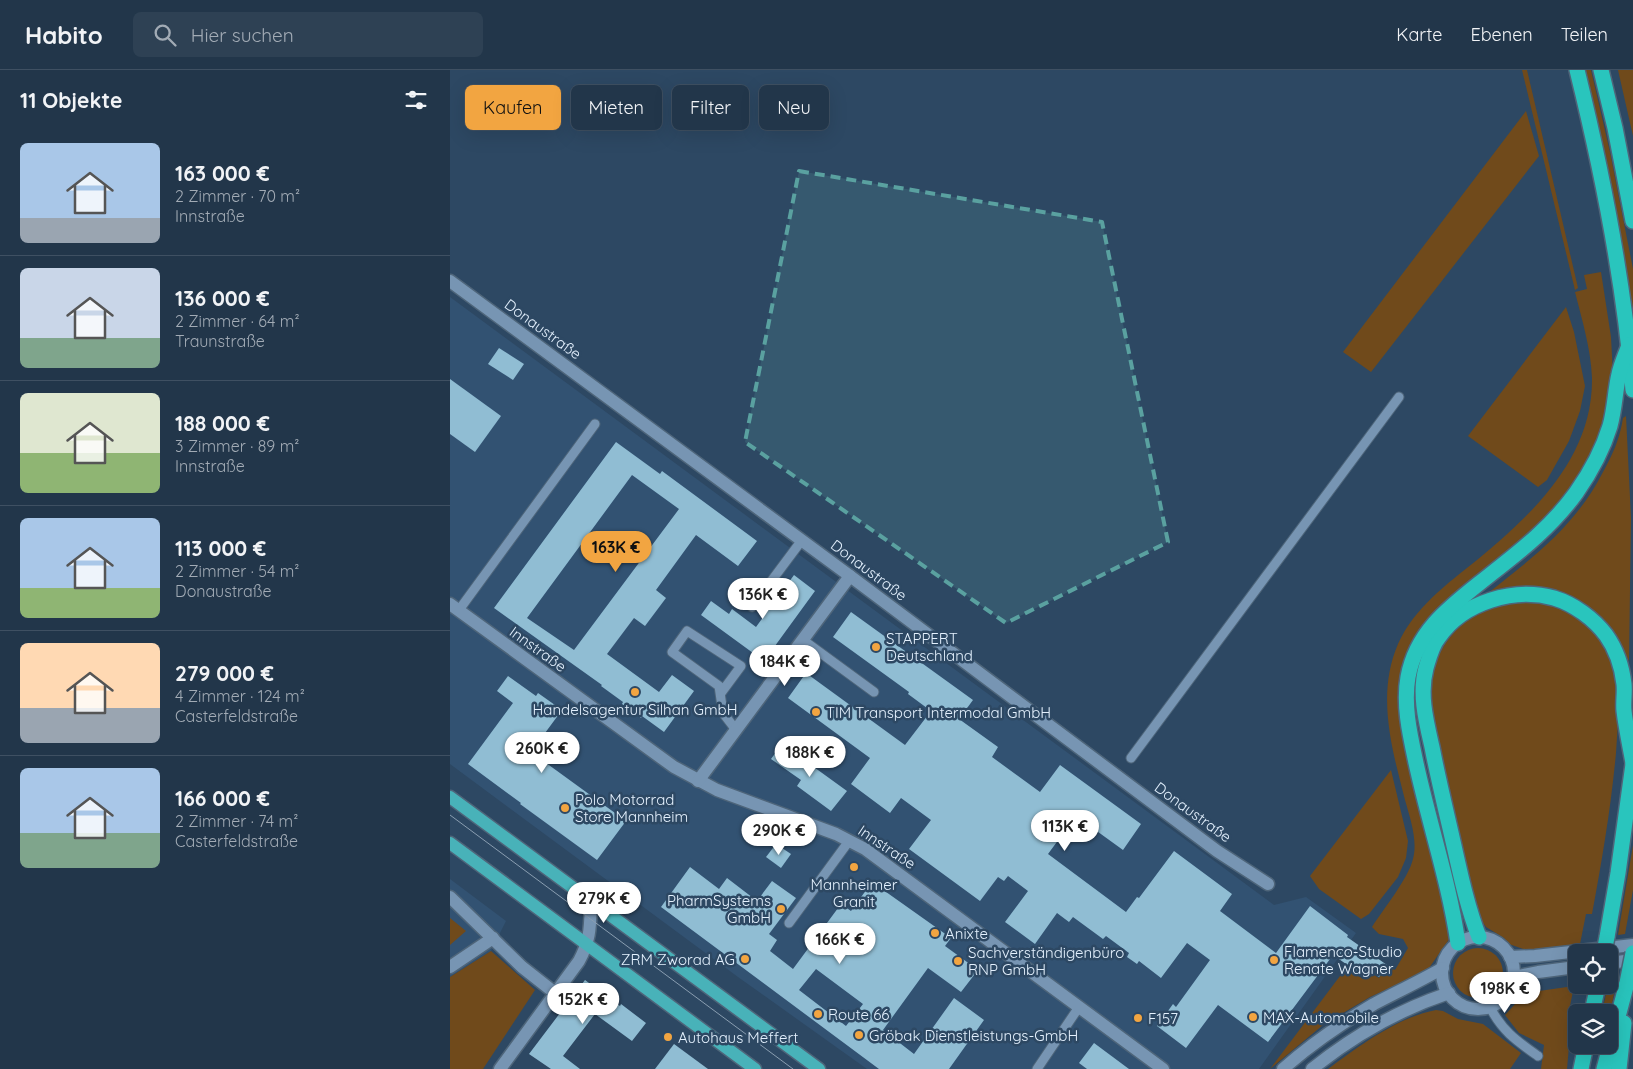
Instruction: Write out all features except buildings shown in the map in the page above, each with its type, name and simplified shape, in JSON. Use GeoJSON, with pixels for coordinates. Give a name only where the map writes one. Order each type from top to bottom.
{"type":"FeatureCollection","features":[{"type":"Feature","properties":{"kind":"highway"},"geometry":{"type":"LineString","coordinates":[[1577,70],[1605,197],[1629,345],[1633,390]]}},
{"type":"Feature","properties":{"kind":"highway"},"geometry":{"type":"LineString","coordinates":[[1601,70],[1615,128],[1633,221]]}},
{"type":"Feature","properties":{"kind":"highway"},"geometry":{"type":"LineString","coordinates":[[1458,943],[1454,918],[1410,732],[1407,702],[1408,677],[1416,651],[1433,624],[1454,603],[1554,520],[1575,494],[1590,470],[1610,427],[1616,402],[1619,373],[1629,345]]}},
{"type":"Feature","properties":{"kind":"highway"},"geometry":{"type":"LineString","coordinates":[[1479,937],[1466,896],[1438,779],[1425,713],[1423,691],[1425,670],[1438,637],[1450,624],[1469,610],[1492,600],[1510,596],[1533,596],[1554,598],[1575,608],[1595,622],[1615,652],[1621,669],[1624,686],[1624,709],[1633,764],[1620,864],[1606,944]]}},
{"type":"Feature","properties":{"kind":"highway"},"geometry":{"type":"LineString","coordinates":[[1604,1069],[1633,953]]}},
{"type":"Feature","properties":{"kind":"highway"},"geometry":{"type":"LineString","coordinates":[[1619,1069],[1627,983]]}},
{"type":"Feature","properties":{"kind":"highway"},"geometry":{"type":"LineString","coordinates":[[1582,1069],[1584,1054]]}},
{"type":"Feature","properties":{"kind":"main road"},"geometry":{"type":"LineString","coordinates":[[450,797],[819,1069]]}},
{"type":"Feature","properties":{"kind":"main road"},"geometry":{"type":"LineString","coordinates":[[450,843],[755,1069]]}},
{"type":"Feature","properties":{"kind":"street","name":"Donaustraße"},"geometry":{"type":"LineString","coordinates":[[450,281],[802,540],[1209,845],[1268,884]]}},
{"type":"Feature","properties":{"kind":"street"},"geometry":{"type":"LineString","coordinates":[[698,781],[850,576]]}},
{"type":"Feature","properties":{"kind":"street","name":"Innstraße"},"geometry":{"type":"LineString","coordinates":[[455,607],[674,767],[730,796],[815,826],[849,841],[878,858],[1163,1069]]}},
{"type":"Feature","properties":{"kind":"street"},"geometry":{"type":"LineString","coordinates":[[450,897],[522,966],[555,993]]}},
{"type":"Feature","properties":{"kind":"street"},"geometry":{"type":"LineString","coordinates":[[500,1069],[579,961],[587,945],[591,901]]}},
{"type":"Feature","properties":{"kind":"street"},"geometry":{"type":"LineString","coordinates":[[1479,937],[1492,940],[1502,946],[1510,956],[1514,966],[1514,977],[1510,990],[1502,1000],[1490,1007],[1471,1008],[1455,1000],[1449,994],[1443,982],[1443,968],[1445,959],[1458,943],[1479,937]]}},
{"type":"Feature","properties":{"kind":"street"},"geometry":{"type":"LineString","coordinates":[[450,967],[493,938]]}},
{"type":"Feature","properties":{"kind":"street"},"geometry":{"type":"LineString","coordinates":[[1510,956],[1535,956],[1633,945]]}},
{"type":"Feature","properties":{"kind":"street"},"geometry":{"type":"LineString","coordinates":[[1618,962],[1633,960]]}},
{"type":"Feature","properties":{"kind":"street"},"geometry":{"type":"LineString","coordinates":[[1283,1069],[1300,1054],[1338,1027],[1375,1004],[1443,968]]}},
{"type":"Feature","properties":{"kind":"street"},"geometry":{"type":"LineString","coordinates":[[1514,977],[1568,968]]}},
{"type":"Feature","properties":{"kind":"street"},"geometry":{"type":"LineString","coordinates":[[1312,1069],[1330,1054],[1367,1030],[1412,1007],[1449,994]]}},
{"type":"Feature","properties":{"kind":"lane"},"geometry":{"type":"LineString","coordinates":[[1131,758],[1398,397]]}},
{"type":"Feature","properties":{"kind":"lane"},"geometry":{"type":"LineString","coordinates":[[455,607],[595,424]]}},
{"type":"Feature","properties":{"kind":"lane"},"geometry":{"type":"LineString","coordinates":[[752,607],[802,540]]}},
{"type":"Feature","properties":{"kind":"lane"},"geometry":{"type":"LineString","coordinates":[[722,693],[742,666],[687,631],[672,652],[719,686],[722,693],[723,713],[736,730]]}},
{"type":"Feature","properties":{"kind":"lane"},"geometry":{"type":"LineString","coordinates":[[803,640],[874,692]]}},
{"type":"Feature","properties":{"kind":"lane"},"geometry":{"type":"LineString","coordinates":[[789,923],[849,841]]}},
{"type":"Feature","properties":{"kind":"lane"},"geometry":{"type":"LineString","coordinates":[[1037,1069],[1079,1007]]}},
{"type":"Feature","properties":{"kind":"lane"},"geometry":{"type":"LineString","coordinates":[[1490,1007],[1495,1017],[1510,1036],[1538,1056]]}},
{"type":"Feature","properties":{"kind":"highlighted area"},"geometry":{"type":"Polygon","coordinates":[[[799,171],[1102,222],[1168,542],[1006,623],[745,442],[799,171]]]}},
{"type":"Feature","properties":{"kind":"shaded area"},"geometry":{"type":"Polygon","coordinates":[[[1522,70],[1527,70],[1578,288],[1575,290],[1522,70]]]}},
{"type":"Feature","properties":{"kind":"shaded area"},"geometry":{"type":"Polygon","coordinates":[[[1585,70],[1591,70],[1610,152],[1633,269],[1633,317],[1612,193],[1585,70]]]}},
{"type":"Feature","properties":{"kind":"shaded area"},"geometry":{"type":"Polygon","coordinates":[[[1618,70],[1633,70],[1633,136],[1618,70]]]}},
{"type":"Feature","properties":{"kind":"shaded area"},"geometry":{"type":"Polygon","coordinates":[[[1526,111],[1539,156],[1371,372],[1343,352],[1526,111]]]}},
{"type":"Feature","properties":{"kind":"shaded area"},"geometry":{"type":"Polygon","coordinates":[[[1601,272],[1611,337],[1613,375],[1605,416],[1591,455],[1580,475],[1556,508],[1405,668],[1432,846],[1450,938],[1429,968],[1408,980],[1370,997],[1323,1025],[1270,1069],[1346,968],[1363,979],[1369,972],[1379,978],[1388,966],[1395,970],[1408,948],[1403,939],[1379,934],[1372,927],[1406,875],[1413,859],[1415,844],[1413,829],[1395,761],[1388,722],[1387,702],[1391,663],[1405,631],[1422,608],[1498,542],[1539,503],[1571,458],[1582,433],[1590,407],[1592,378],[1588,345],[1575,292],[1587,289],[1584,275],[1601,272]]]}},
{"type":"Feature","properties":{"kind":"shaded area"},"geometry":{"type":"Polygon","coordinates":[[[450,297],[1274,905],[1306,897],[1356,933],[1259,1069],[867,1069],[738,977],[450,764],[450,297]]]}},
{"type":"Feature","properties":{"kind":"shaded area"},"geometry":{"type":"Polygon","coordinates":[[[1566,307],[1574,332],[1585,386],[1580,411],[1569,441],[1547,480],[1538,487],[1468,436],[1566,307]]]}},
{"type":"Feature","properties":{"kind":"shaded area"},"geometry":{"type":"Polygon","coordinates":[[[1626,416],[1631,518],[1629,661],[1612,631],[1596,614],[1495,592],[1488,593],[1553,539],[1580,508],[1610,459],[1618,439],[1623,418],[1626,416]]]}},
{"type":"Feature","properties":{"kind":"shaded area"},"geometry":{"type":"Polygon","coordinates":[[[1533,601],[1568,612],[1589,626],[1605,644],[1614,667],[1618,691],[1618,716],[1612,793],[1592,914],[1586,914],[1580,944],[1526,950],[1509,944],[1504,938],[1486,927],[1481,920],[1465,867],[1429,703],[1431,678],[1441,650],[1448,640],[1466,621],[1477,614],[1509,602],[1533,601]]]}},
{"type":"Feature","properties":{"kind":"shaded area"},"geometry":{"type":"Polygon","coordinates":[[[1391,770],[1408,841],[1406,858],[1398,877],[1369,914],[1361,919],[1319,889],[1310,876],[1391,770]]]}},
{"type":"Feature","properties":{"kind":"shaded area"},"geometry":{"type":"Polygon","coordinates":[[[1633,845],[1633,890],[1625,934],[1618,935],[1633,845]]]}},
{"type":"Feature","properties":{"kind":"shaded area"},"geometry":{"type":"Polygon","coordinates":[[[450,879],[506,921],[491,951],[450,977],[450,879]]]}},
{"type":"Feature","properties":{"kind":"shaded area"},"geometry":{"type":"Polygon","coordinates":[[[450,918],[466,931],[450,945],[450,918]]]}},
{"type":"Feature","properties":{"kind":"shaded area"},"geometry":{"type":"Polygon","coordinates":[[[1478,948],[1496,955],[1503,973],[1496,991],[1478,998],[1460,991],[1453,973],[1460,955],[1478,948]]]}},
{"type":"Feature","properties":{"kind":"shaded area"},"geometry":{"type":"Polygon","coordinates":[[[491,951],[535,990],[483,1069],[450,1069],[450,977],[491,951]]]}},
{"type":"Feature","properties":{"kind":"shaded area"},"geometry":{"type":"Polygon","coordinates":[[[1568,987],[1568,994],[1572,994],[1570,1004],[1568,1004],[1567,1069],[1541,1069],[1544,1045],[1519,1033],[1505,1015],[1525,993],[1568,987]]]}},
{"type":"Feature","properties":{"kind":"shaded area"},"geometry":{"type":"Polygon","coordinates":[[[1606,994],[1614,994],[1612,1004],[1604,1004],[1606,994]]]}},
{"type":"Feature","properties":{"kind":"shaded area"},"geometry":{"type":"Polygon","coordinates":[[[1436,1010],[1443,1011],[1458,1019],[1483,1024],[1521,1053],[1510,1069],[1328,1069],[1366,1042],[1393,1026],[1407,1019],[1436,1010]]]}},
{"type":"Feature","properties":{"kind":"tram line"},"geometry":{"type":"LineString","coordinates":[[450,815],[793,1069]]}},
{"type":"Feature","properties":{"kind":"place","name":"STAPPERT Deutschland"},"geometry":{"type":"Point","coordinates":[876,647]}},
{"type":"Feature","properties":{"kind":"place","name":"Handelsagentur Silhan GmbH"},"geometry":{"type":"Point","coordinates":[635,692]}},
{"type":"Feature","properties":{"kind":"place","name":"TIM Transport Intermodal GmbH"},"geometry":{"type":"Point","coordinates":[816,712]}},
{"type":"Feature","properties":{"kind":"place","name":"Polo Motorrad Store Mannheim"},"geometry":{"type":"Point","coordinates":[565,808]}},
{"type":"Feature","properties":{"kind":"place","name":"Mannheimer Granit"},"geometry":{"type":"Point","coordinates":[854,867]}},
{"type":"Feature","properties":{"kind":"place","name":"PharmSystems GmbH"},"geometry":{"type":"Point","coordinates":[781,909]}},
{"type":"Feature","properties":{"kind":"place","name":"Anixte"},"geometry":{"type":"Point","coordinates":[935,933]}},
{"type":"Feature","properties":{"kind":"place","name":"ZRM Zworad AG"},"geometry":{"type":"Point","coordinates":[745,959]}},
{"type":"Feature","properties":{"kind":"place","name":"Flamenco-Studio Renate Wagner"},"geometry":{"type":"Point","coordinates":[1274,960]}},
{"type":"Feature","properties":{"kind":"place","name":"Sachverständigenbüro RNP GmbH"},"geometry":{"type":"Point","coordinates":[958,961]}},
{"type":"Feature","properties":{"kind":"place","name":"Route 66"},"geometry":{"type":"Point","coordinates":[818,1014]}},
{"type":"Feature","properties":{"kind":"place","name":"MAX-Automobile"},"geometry":{"type":"Point","coordinates":[1253,1017]}},
{"type":"Feature","properties":{"kind":"place","name":"F157"},"geometry":{"type":"Point","coordinates":[1138,1018]}},
{"type":"Feature","properties":{"kind":"place","name":"Gröbak Dienstleistungs-GmbH"},"geometry":{"type":"Point","coordinates":[859,1035]}},
{"type":"Feature","properties":{"kind":"place","name":"Autohaus Meffert"},"geometry":{"type":"Point","coordinates":[668,1037]}}]}
